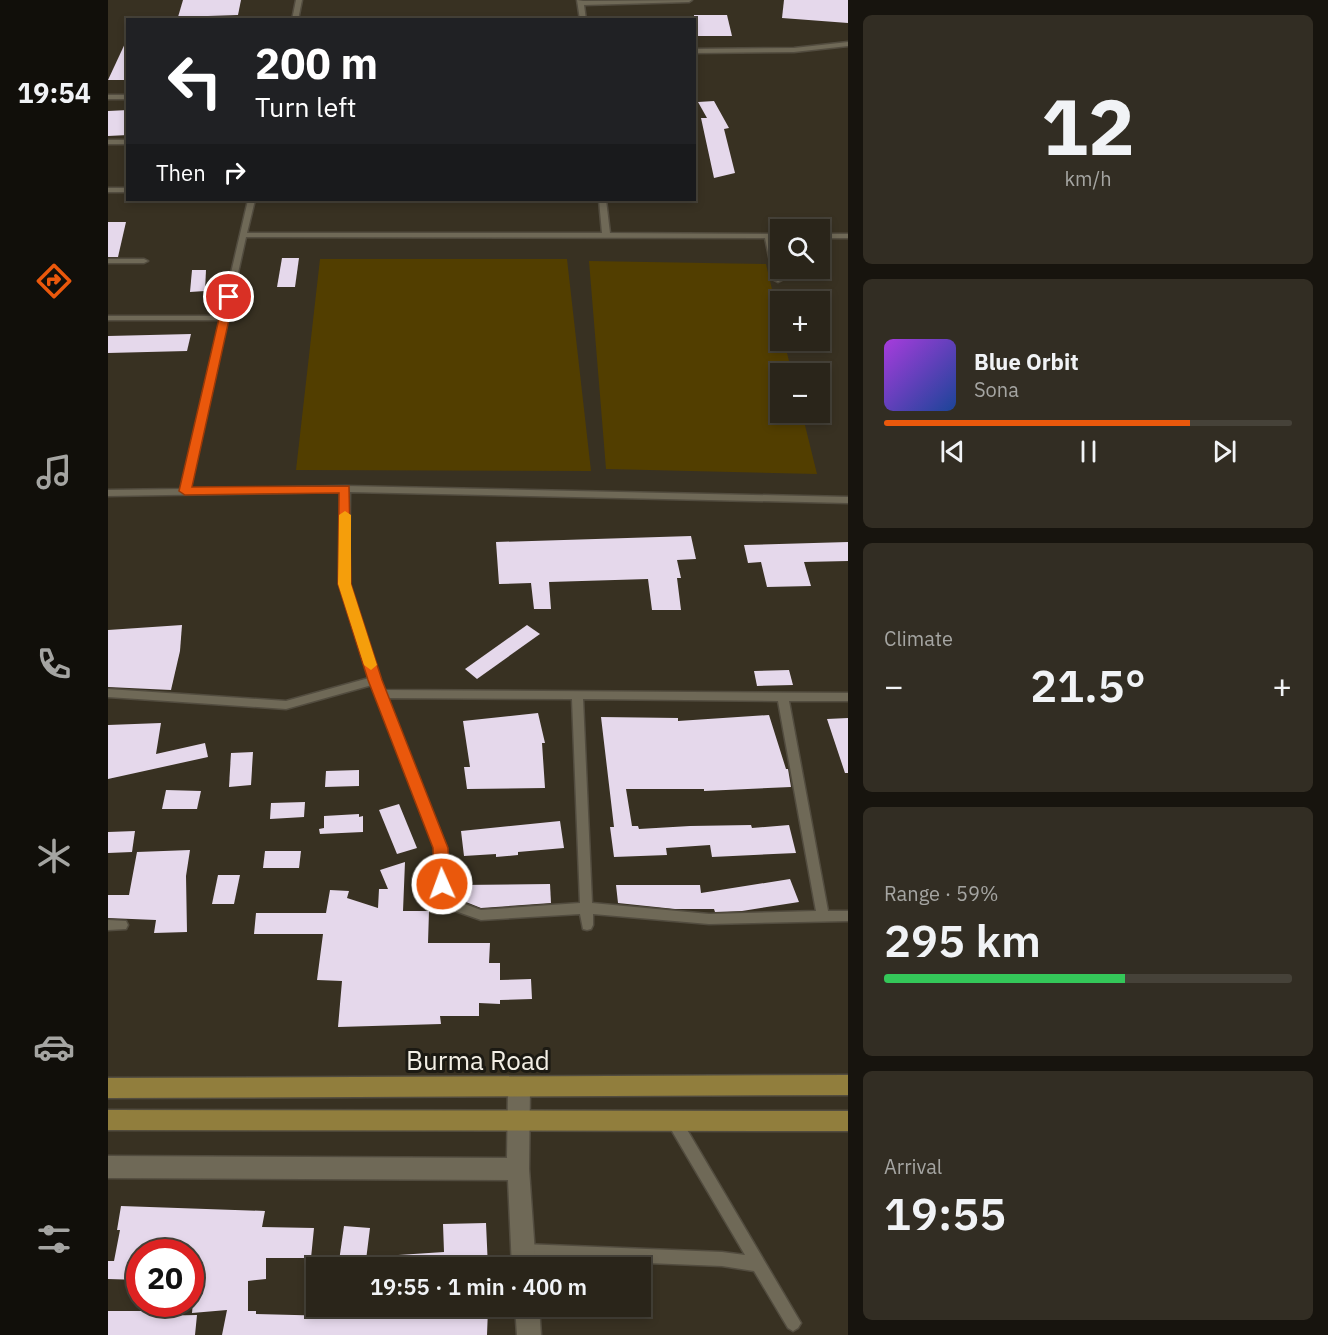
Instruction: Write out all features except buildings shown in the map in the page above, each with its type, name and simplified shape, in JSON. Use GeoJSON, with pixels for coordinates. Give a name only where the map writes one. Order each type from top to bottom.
{"type":"FeatureCollection","features":[{"type":"Feature","properties":{"kind":"main road","name":"Burma Road"},"geometry":{"type":"LineString","coordinates":[[108,1088],[519,1088],[848,1084]]}},
{"type":"Feature","properties":{"kind":"main road"},"geometry":{"type":"LineString","coordinates":[[108,1120],[848,1121]]}},
{"type":"Feature","properties":{"kind":"street"},"geometry":{"type":"LineString","coordinates":[[519,1088],[519,1169],[524,1257]]}},
{"type":"Feature","properties":{"kind":"street"},"geometry":{"type":"LineString","coordinates":[[108,1167],[519,1169]]}},
{"type":"Feature","properties":{"kind":"street"},"geometry":{"type":"LineString","coordinates":[[528,1317],[529,1335]]}},
{"type":"Feature","properties":{"kind":"lane"},"geometry":{"type":"LineString","coordinates":[[295,18],[299,0]]}},
{"type":"Feature","properties":{"kind":"lane"},"geometry":{"type":"LineString","coordinates":[[584,18],[580,1],[689,0]]}},
{"type":"Feature","properties":{"kind":"lane"},"geometry":{"type":"LineString","coordinates":[[696,51],[794,50],[848,44]]}},
{"type":"Feature","properties":{"kind":"lane"},"geometry":{"type":"LineString","coordinates":[[108,97],[126,97]]}},
{"type":"Feature","properties":{"kind":"lane"},"geometry":{"type":"LineString","coordinates":[[108,142],[126,142]]}},
{"type":"Feature","properties":{"kind":"lane"},"geometry":{"type":"LineString","coordinates":[[108,190],[126,190]]}},
{"type":"Feature","properties":{"kind":"lane"},"geometry":{"type":"LineString","coordinates":[[185,491],[251,201]]}},
{"type":"Feature","properties":{"kind":"lane"},"geometry":{"type":"LineString","coordinates":[[603,201],[606,234]]}},
{"type":"Feature","properties":{"kind":"lane"},"geometry":{"type":"LineString","coordinates":[[243,235],[606,234],[768,236],[770,241]]}},
{"type":"Feature","properties":{"kind":"lane"},"geometry":{"type":"LineString","coordinates":[[830,236],[848,237]]}},
{"type":"Feature","properties":{"kind":"lane"},"geometry":{"type":"LineString","coordinates":[[108,261],[144,261]]}},
{"type":"Feature","properties":{"kind":"lane"},"geometry":{"type":"LineString","coordinates":[[108,318],[224,318]]}},
{"type":"Feature","properties":{"kind":"lane"},"geometry":{"type":"LineString","coordinates":[[345,489],[344,584],[375,680],[441,848],[442,901],[481,915],[586,908],[709,919],[848,916]]}},
{"type":"Feature","properties":{"kind":"lane"},"geometry":{"type":"LineString","coordinates":[[108,493],[345,489],[848,500]]}},
{"type":"Feature","properties":{"kind":"lane"},"geometry":{"type":"LineString","coordinates":[[108,693],[286,705],[375,680]]}},
{"type":"Feature","properties":{"kind":"lane"},"geometry":{"type":"LineString","coordinates":[[382,694],[848,698]]}},
{"type":"Feature","properties":{"kind":"lane"},"geometry":{"type":"LineString","coordinates":[[577,695],[587,925]]}},
{"type":"Feature","properties":{"kind":"lane"},"geometry":{"type":"LineString","coordinates":[[783,697],[823,916]]}},
{"type":"Feature","properties":{"kind":"lane"},"geometry":{"type":"LineString","coordinates":[[108,925],[122,925]]}},
{"type":"Feature","properties":{"kind":"lane"},"geometry":{"type":"LineString","coordinates":[[674,1121],[793,1323]]}},
{"type":"Feature","properties":{"kind":"lane"},"geometry":{"type":"LineString","coordinates":[[651,1259],[711,1259],[758,1264]]}},
{"type":"Feature","properties":{"kind":"shaded area"},"geometry":{"type":"Polygon","coordinates":[[[320,259],[567,259],[591,471],[296,470],[320,259]]]}},
{"type":"Feature","properties":{"kind":"shaded area"},"geometry":{"type":"Polygon","coordinates":[[[589,261],[766,264],[772,291],[770,291],[770,351],[786,351],[790,363],[770,363],[770,423],[804,423],[817,474],[606,469],[589,261]]]}},
{"type":"Feature","properties":{"kind":"slow traffic"},"geometry":{"type":"LineString","coordinates":[[345,515],[344,584],[371,665]]}},
{"type":"Feature","properties":{"kind":"route"},"geometry":{"type":"LineString","coordinates":[[229,297],[185,491],[345,489],[344,584],[375,680],[441,848],[442,884]]}}]}
